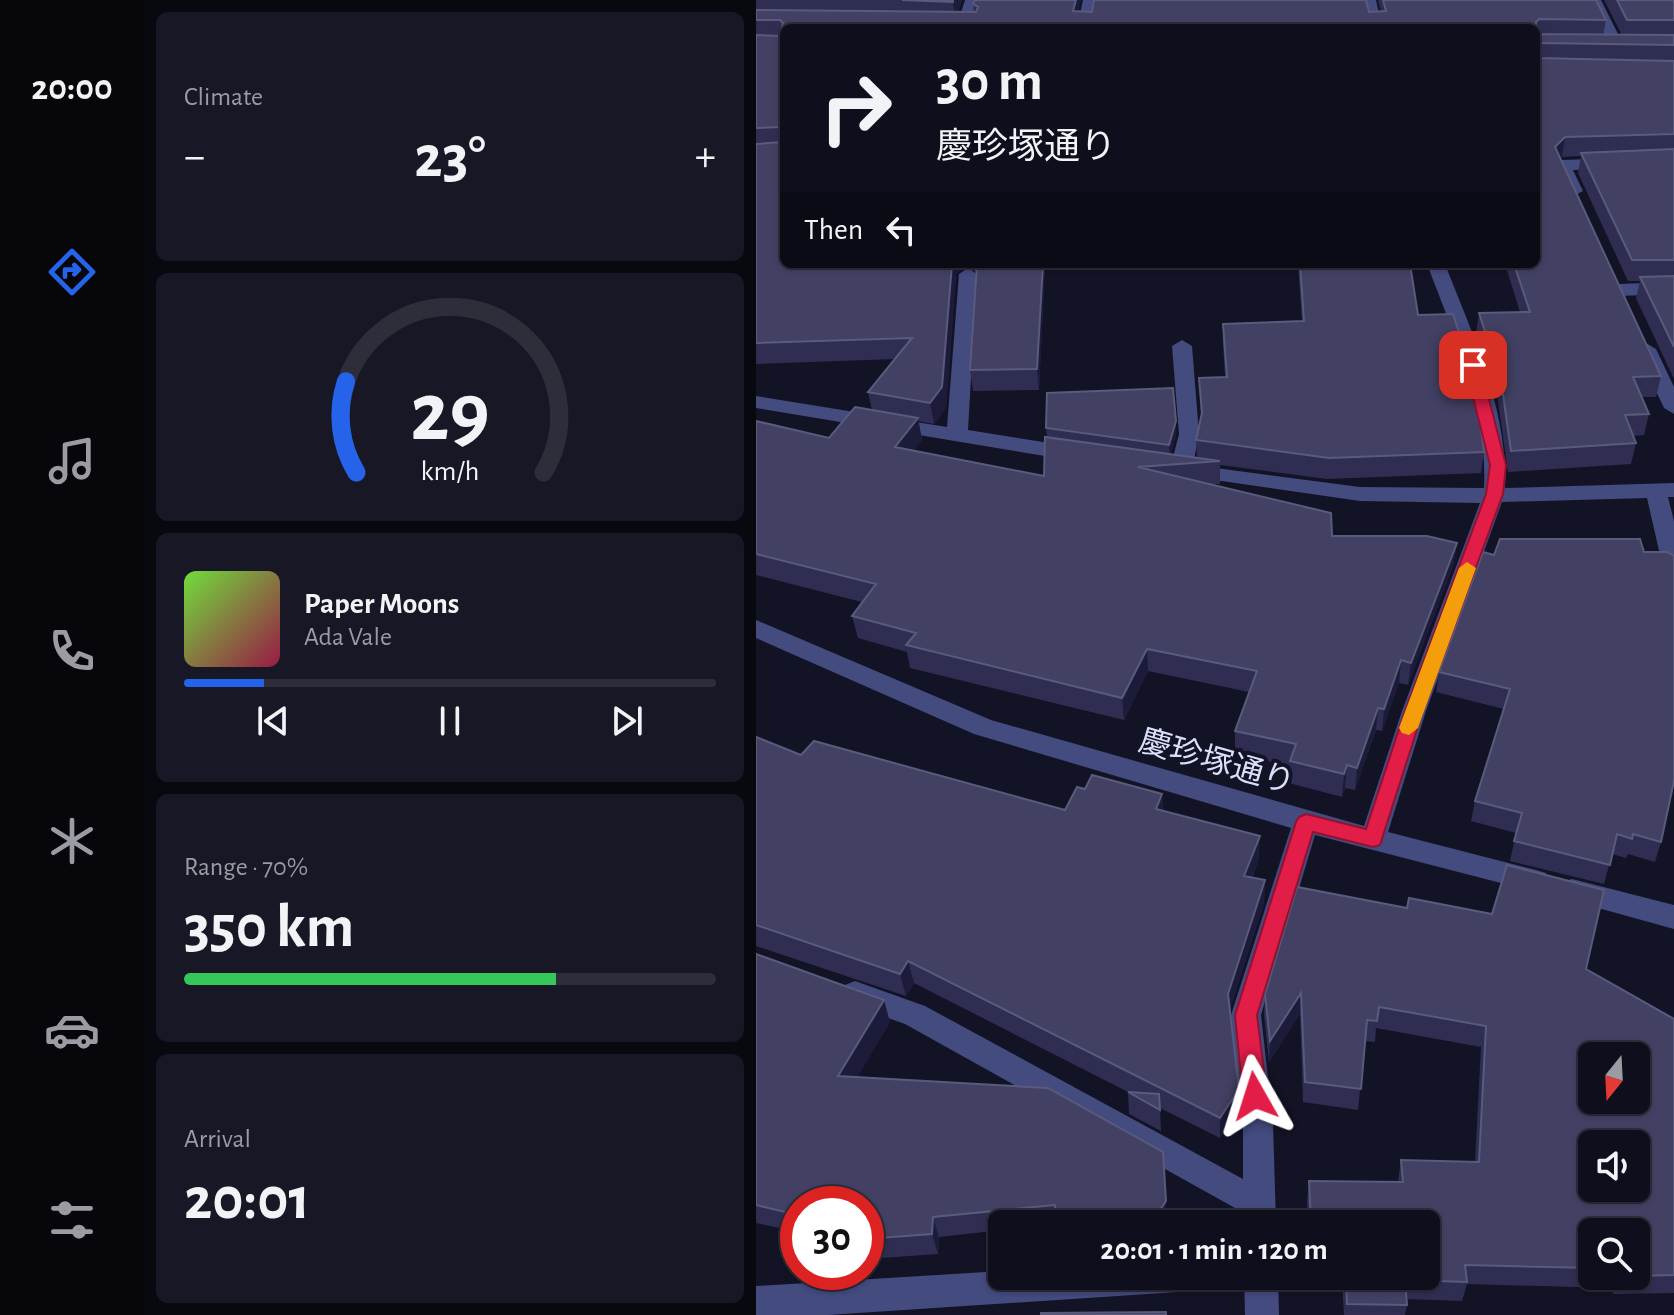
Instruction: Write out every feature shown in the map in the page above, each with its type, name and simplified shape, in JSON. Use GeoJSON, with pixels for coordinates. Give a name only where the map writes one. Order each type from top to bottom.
{"type":"FeatureCollection","features":[{"type":"Feature","properties":{"kind":"street"},"geometry":{"type":"LineString","coordinates":[[964,24],[972,0]]}},
{"type":"Feature","properties":{"kind":"street"},"geometry":{"type":"LineString","coordinates":[[1085,24],[1090,0]]}},
{"type":"Feature","properties":{"kind":"street"},"geometry":{"type":"LineString","coordinates":[[1369,0],[1374,24]]}},
{"type":"Feature","properties":{"kind":"street"},"geometry":{"type":"LineString","coordinates":[[1594,0],[1617,47]]}},
{"type":"Feature","properties":{"kind":"street"},"geometry":{"type":"LineString","coordinates":[[1581,206],[1562,165],[1674,161]]}},
{"type":"Feature","properties":{"kind":"street"},"geometry":{"type":"LineString","coordinates":[[1373,839],[1414,711],[1494,494],[1498,465],[1473,365],[1437,268]]}},
{"type":"Feature","properties":{"kind":"street"},"geometry":{"type":"LineString","coordinates":[[957,437],[968,274]]}},
{"type":"Feature","properties":{"kind":"street"},"geometry":{"type":"LineString","coordinates":[[1618,289],[1674,288]]}},
{"type":"Feature","properties":{"kind":"street"},"geometry":{"type":"LineString","coordinates":[[1637,329],[1674,408]]}},
{"type":"Feature","properties":{"kind":"street"},"geometry":{"type":"LineString","coordinates":[[1182,346],[1189,434],[1174,468],[1360,494],[1427,497],[1665,490],[1674,568]]}},
{"type":"Feature","properties":{"kind":"street"},"geometry":{"type":"LineString","coordinates":[[756,402],[1095,457]]}},
{"type":"Feature","properties":{"kind":"street","name":"慶珍塚通り"},"geometry":{"type":"LineString","coordinates":[[756,628],[983,727],[1306,822],[1674,917]]}},
{"type":"Feature","properties":{"kind":"street"},"geometry":{"type":"LineString","coordinates":[[1260,1210],[1258,1123],[1246,1015],[1306,822]]}},
{"type":"Feature","properties":{"kind":"street"},"geometry":{"type":"LineString","coordinates":[[829,984],[915,1015],[1253,1210]]}},
{"type":"Feature","properties":{"kind":"street"},"geometry":{"type":"LineString","coordinates":[[756,1303],[988,1288]]}},
{"type":"Feature","properties":{"kind":"street"},"geometry":{"type":"LineString","coordinates":[[1261,1290],[1262,1315]]}},
{"type":"Feature","properties":{"kind":"building"},"geometry":{"type":"Polygon","coordinates":[[[902,0],[953,0],[953,2],[902,0]]]}},
{"type":"Feature","properties":{"kind":"building"},"geometry":{"type":"Polygon","coordinates":[[[975,0],[1076,0],[1073,11],[1092,12],[1094,0],[1366,0],[1369,12],[1386,11],[1383,0],[1596,0],[1606,20],[1539,19],[1536,24],[783,24],[780,20],[756,20],[756,10],[976,12],[978,7],[973,4],[975,0]]]}},
{"type":"Feature","properties":{"kind":"building"},"geometry":{"type":"Polygon","coordinates":[[[1617,0],[1674,0],[1674,20],[1627,20],[1617,0]]]}},
{"type":"Feature","properties":{"kind":"building"},"geometry":{"type":"Polygon","coordinates":[[[1540,34],[1674,35],[1674,45],[1540,43],[1540,34]]]}},
{"type":"Feature","properties":{"kind":"building"},"geometry":{"type":"Polygon","coordinates":[[[756,35],[780,36],[780,127],[756,128],[756,35]]]}},
{"type":"Feature","properties":{"kind":"building"},"geometry":{"type":"Polygon","coordinates":[[[1540,58],[1674,61],[1674,134],[1565,137],[1555,147],[1661,376],[1633,377],[1649,414],[1625,415],[1636,443],[1511,451],[1501,380],[1479,313],[1530,312],[1515,268],[1540,268],[1540,58]]]}},
{"type":"Feature","properties":{"kind":"building"},"geometry":{"type":"Polygon","coordinates":[[[780,142],[780,268],[952,268],[942,387],[930,403],[868,392],[912,338],[756,343],[756,144],[780,142]]]}},
{"type":"Feature","properties":{"kind":"building"},"geometry":{"type":"Polygon","coordinates":[[[1674,149],[1674,260],[1632,260],[1581,153],[1674,149]]]}},
{"type":"Feature","properties":{"kind":"building"},"geometry":{"type":"Polygon","coordinates":[[[977,268],[1043,268],[1037,369],[970,370],[977,268]]]}},
{"type":"Feature","properties":{"kind":"building"},"geometry":{"type":"Polygon","coordinates":[[[1300,268],[1411,268],[1418,315],[1453,314],[1475,381],[1484,452],[1329,458],[1196,440],[1202,413],[1199,378],[1227,377],[1223,324],[1304,321],[1300,268]]]}},
{"type":"Feature","properties":{"kind":"building"},"geometry":{"type":"Polygon","coordinates":[[[1674,276],[1674,347],[1640,277],[1674,276]]]}},
{"type":"Feature","properties":{"kind":"building"},"geometry":{"type":"Polygon","coordinates":[[[1173,388],[1176,421],[1169,445],[1046,428],[1047,393],[1173,388]]]}},
{"type":"Feature","properties":{"kind":"building"},"geometry":{"type":"Polygon","coordinates":[[[855,407],[918,418],[895,447],[1044,476],[1045,437],[1220,461],[1138,467],[1331,513],[1332,536],[1427,536],[1457,543],[1411,663],[1401,660],[1384,709],[1378,708],[1357,768],[1347,765],[1344,774],[1290,761],[1296,744],[1235,731],[1257,671],[1147,649],[1122,698],[906,645],[916,633],[852,616],[876,584],[756,554],[756,421],[829,438],[855,407]]]}},
{"type":"Feature","properties":{"kind":"building"},"geometry":{"type":"Polygon","coordinates":[[[1500,539],[1640,539],[1644,552],[1667,552],[1674,556],[1674,781],[1661,842],[1633,834],[1632,839],[1617,834],[1610,865],[1514,841],[1522,813],[1475,801],[1510,689],[1439,672],[1483,552],[1494,555],[1500,539]]]}},
{"type":"Feature","properties":{"kind":"building"},"geometry":{"type":"Polygon","coordinates":[[[756,737],[801,755],[814,741],[1065,810],[1077,787],[1085,789],[1092,775],[1162,794],[1156,809],[1260,836],[1244,876],[1265,880],[1228,994],[1239,1089],[1220,1118],[908,961],[900,974],[756,925],[756,737]]]}},
{"type":"Feature","properties":{"kind":"building"},"geometry":{"type":"Polygon","coordinates":[[[1507,865],[1604,890],[1586,969],[1674,1019],[1674,1275],[1650,1276],[1650,1218],[1578,1218],[1578,1268],[1465,1265],[1467,1282],[1440,1281],[1440,1210],[1310,1210],[1309,1181],[1403,1182],[1401,1160],[1479,1162],[1486,1026],[1379,1007],[1377,1021],[1367,1020],[1361,1089],[1305,1082],[1301,993],[1270,1041],[1265,994],[1297,887],[1407,908],[1409,898],[1492,914],[1507,865]]]}},
{"type":"Feature","properties":{"kind":"building"},"geometry":{"type":"Polygon","coordinates":[[[756,954],[884,1000],[838,1076],[1048,1088],[1163,1152],[1166,1201],[1160,1210],[1055,1210],[1055,1205],[988,1210],[933,1217],[932,1234],[884,1238],[884,1186],[780,1186],[780,1211],[756,1205],[756,954]]]}},
{"type":"Feature","properties":{"kind":"building"},"geometry":{"type":"Polygon","coordinates":[[[1128,1092],[1159,1094],[1160,1110],[1128,1092]]]}},
{"type":"Feature","properties":{"kind":"building"},"geometry":{"type":"Polygon","coordinates":[[[1346,1290],[1406,1290],[1407,1305],[1347,1304],[1346,1290]]]}},
{"type":"Feature","properties":{"kind":"building"},"geometry":{"type":"Polygon","coordinates":[[[1166,1312],[1166,1315],[1041,1315],[1041,1313],[1166,1312]]]}},
{"type":"Feature","properties":{"kind":"slow traffic"},"geometry":{"type":"LineString","coordinates":[[1409,728],[1467,568]]}},
{"type":"Feature","properties":{"kind":"route"},"geometry":{"type":"LineString","coordinates":[[1255,1096],[1246,1015],[1306,822],[1373,839],[1414,711],[1494,494],[1498,465],[1473,365]]}}]}
